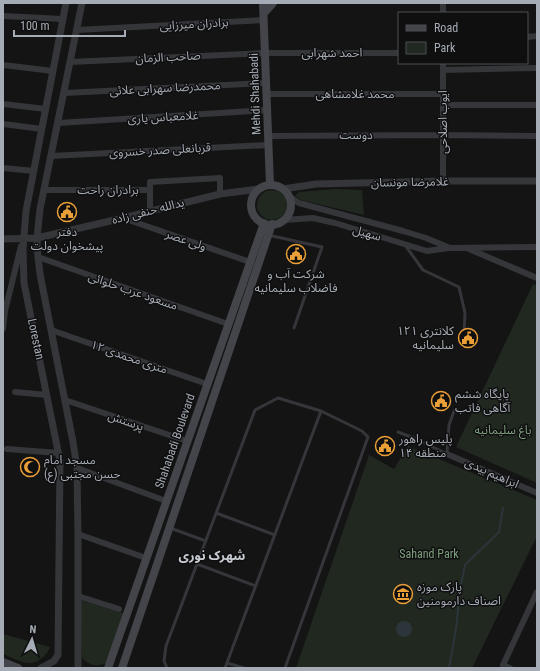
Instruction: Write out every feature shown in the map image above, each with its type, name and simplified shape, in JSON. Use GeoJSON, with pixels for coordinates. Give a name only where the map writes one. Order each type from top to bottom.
{"type":"FeatureCollection","features":[{"type":"Feature","properties":{"kind":"main road","name":"Mehdi Shahabadi"},"geometry":{"type":"LineString","coordinates":[[264,3],[270,185]]}},
{"type":"Feature","properties":{"kind":"main road"},"geometry":{"type":"LineString","coordinates":[[264,16],[273,3]]}},
{"type":"Feature","properties":{"kind":"main road"},"geometry":{"type":"LineString","coordinates":[[264,186],[277,186],[283,189],[290,197],[291,203],[288,215],[284,220],[278,223],[268,224],[260,221],[252,211],[252,199],[255,194],[264,186]]}},
{"type":"Feature","properties":{"kind":"main road","name":"Shahabadi Boulevard"},"geometry":{"type":"LineString","coordinates":[[122,668],[268,235],[268,224]]}},
{"type":"Feature","properties":{"kind":"main road","name":"Shahabadi Boulevard"},"geometry":{"type":"LineString","coordinates":[[108,668],[250,262],[268,224]]}},
{"type":"Feature","properties":{"kind":"main road"},"geometry":{"type":"LineString","coordinates":[[3,662],[18,668]]}},
{"type":"Feature","properties":{"kind":"street","name":"Lorestan"},"geometry":{"type":"LineString","coordinates":[[41,668],[54,661],[58,655],[60,461],[24,283],[23,238],[26,211],[66,3]]}},
{"type":"Feature","properties":{"kind":"street","name":"Lorestan"},"geometry":{"type":"LineString","coordinates":[[78,668],[77,468],[40,274],[37,238],[40,209],[82,3]]}},
{"type":"Feature","properties":{"kind":"street"},"geometry":{"type":"LineString","coordinates":[[3,16],[63,19]]}},
{"type":"Feature","properties":{"kind":"street","name":"برادران میرزایی"},"geometry":{"type":"LineString","coordinates":[[77,30],[264,16]]}},
{"type":"Feature","properties":{"kind":"street","name":"احمد شهرابی"},"geometry":{"type":"LineString","coordinates":[[265,53],[398,53]]}},
{"type":"Feature","properties":{"kind":"street","name":"صاحب الزمان"},"geometry":{"type":"LineString","coordinates":[[70,62],[265,53]]}},
{"type":"Feature","properties":{"kind":"street","name":"ایوب اصلاحی"},"geometry":{"type":"LineString","coordinates":[[443,64],[444,181]]}},
{"type":"Feature","properties":{"kind":"street"},"geometry":{"type":"LineString","coordinates":[[3,65],[53,71]]}},
{"type":"Feature","properties":{"kind":"street"},"geometry":{"type":"LineString","coordinates":[[443,70],[537,68]]}},
{"type":"Feature","properties":{"kind":"street","name":"محمدرضا سهرابی علائی"},"geometry":{"type":"LineString","coordinates":[[64,93],[266,83]]}},
{"type":"Feature","properties":{"kind":"street","name":"محمد غلامشاهی"},"geometry":{"type":"LineString","coordinates":[[267,94],[443,94]]}},
{"type":"Feature","properties":{"kind":"street"},"geometry":{"type":"LineString","coordinates":[[3,104],[46,109]]}},
{"type":"Feature","properties":{"kind":"street"},"geometry":{"type":"LineString","coordinates":[[443,105],[537,105]]}},
{"type":"Feature","properties":{"kind":"street","name":"غلامعباس یاری"},"geometry":{"type":"LineString","coordinates":[[58,123],[267,110]]}},
{"type":"Feature","properties":{"kind":"street"},"geometry":{"type":"LineString","coordinates":[[3,124],[42,129]]}},
{"type":"Feature","properties":{"kind":"street","name":"دوست"},"geometry":{"type":"LineString","coordinates":[[268,136],[537,136]]}},
{"type":"Feature","properties":{"kind":"street","name":"قربانعلی صدر خسروی"},"geometry":{"type":"LineString","coordinates":[[51,156],[268,145]]}},
{"type":"Feature","properties":{"kind":"street"},"geometry":{"type":"LineString","coordinates":[[3,168],[34,171]]}},
{"type":"Feature","properties":{"kind":"street","name":"برادران راحت"},"geometry":{"type":"LineString","coordinates":[[44,190],[150,190],[150,182],[220,178],[220,194]]}},
{"type":"Feature","properties":{"kind":"street","name":"غلامرضا مونسان"},"geometry":{"type":"LineString","coordinates":[[283,189],[316,184],[444,181],[537,181]]}},
{"type":"Feature","properties":{"kind":"street","name":"یدالله حنفی زاده"},"geometry":{"type":"LineString","coordinates":[[3,239],[37,238],[220,194],[259,189]]}},
{"type":"Feature","properties":{"kind":"street"},"geometry":{"type":"LineString","coordinates":[[150,190],[150,211]]}},
{"type":"Feature","properties":{"kind":"street","name":"سهیل"},"geometry":{"type":"LineString","coordinates":[[290,197],[299,203],[403,231],[426,238],[450,248]]}},
{"type":"Feature","properties":{"kind":"street","name":"ولی عصر"},"geometry":{"type":"LineString","coordinates":[[123,218],[250,262]]}},
{"type":"Feature","properties":{"kind":"street","name":"سهیل"},"geometry":{"type":"LineString","coordinates":[[284,220],[313,218],[426,251],[466,248],[537,278]]}},
{"type":"Feature","properties":{"kind":"street"},"geometry":{"type":"LineString","coordinates":[[3,329],[5,311],[23,238]]}},
{"type":"Feature","properties":{"kind":"street"},"geometry":{"type":"LineString","coordinates":[[466,248],[537,247]]}},
{"type":"Feature","properties":{"kind":"street","name":"مسعود عرب حلوائی"},"geometry":{"type":"LineString","coordinates":[[38,257],[228,324]]}},
{"type":"Feature","properties":{"kind":"street","name":"۱۲ متری محمدی"},"geometry":{"type":"LineString","coordinates":[[51,330],[207,384]]}},
{"type":"Feature","properties":{"kind":"street"},"geometry":{"type":"LineString","coordinates":[[15,392],[47,395]]}},
{"type":"Feature","properties":{"kind":"street","name":"پرستش"},"geometry":{"type":"LineString","coordinates":[[65,400],[187,441]]}},
{"type":"Feature","properties":{"kind":"street"},"geometry":{"type":"LineString","coordinates":[[7,449],[59,453]]}},
{"type":"Feature","properties":{"kind":"street","name":"ابراهیم بیدی"},"geometry":{"type":"LineString","coordinates":[[446,454],[537,493]]}},
{"type":"Feature","properties":{"kind":"street"},"geometry":{"type":"LineString","coordinates":[[77,468],[166,501]]}},
{"type":"Feature","properties":{"kind":"street"},"geometry":{"type":"LineString","coordinates":[[78,534],[146,558]]}},
{"type":"Feature","properties":{"kind":"street"},"geometry":{"type":"LineString","coordinates":[[510,668],[503,665],[537,592]]}},
{"type":"Feature","properties":{"kind":"street"},"geometry":{"type":"LineString","coordinates":[[78,596],[119,609]]}},
{"type":"Feature","properties":{"kind":"street"},"geometry":{"type":"LineString","coordinates":[[530,606],[537,609]]}},
{"type":"Feature","properties":{"kind":"lane"},"geometry":{"type":"LineString","coordinates":[[268,235],[322,247],[294,328]]}},
{"type":"Feature","properties":{"kind":"lane"},"geometry":{"type":"LineString","coordinates":[[404,244],[423,270],[459,287],[465,313],[464,334]]}},
{"type":"Feature","properties":{"kind":"lane"},"geometry":{"type":"LineString","coordinates":[[167,668],[164,661],[166,646],[255,410],[278,398],[321,411],[362,431],[368,437],[284,668]]}},
{"type":"Feature","properties":{"kind":"lane"},"geometry":{"type":"LineString","coordinates":[[225,668],[321,411]]}},
{"type":"Feature","properties":{"kind":"lane"},"geometry":{"type":"LineString","coordinates":[[398,432],[446,454],[449,425],[454,411]]}},
{"type":"Feature","properties":{"kind":"lane"},"geometry":{"type":"LineString","coordinates":[[216,513],[275,535]]}},
{"type":"Feature","properties":{"kind":"lane"},"geometry":{"type":"LineString","coordinates":[[169,528],[206,541]]}},
{"type":"Feature","properties":{"kind":"lane"},"geometry":{"type":"LineString","coordinates":[[197,564],[256,586]]}},
{"type":"Feature","properties":{"kind":"lane"},"geometry":{"type":"LineString","coordinates":[[227,663],[244,668]]}},
{"type":"Feature","properties":{"kind":"green space"},"geometry":{"type":"Polygon","coordinates":[[[336,189],[362,190],[364,215],[301,200],[295,196],[299,192],[336,189]]]}},
{"type":"Feature","properties":{"kind":"green space"},"geometry":{"type":"Polygon","coordinates":[[[272,190],[283,194],[287,205],[283,216],[272,220],[261,216],[257,205],[261,194],[272,190]]]}},
{"type":"Feature","properties":{"kind":"green space","name":"باغ سلیمانیه"},"geometry":{"type":"Polygon","coordinates":[[[533,284],[537,286],[537,483],[456,447],[533,284]]]}},
{"type":"Feature","properties":{"kind":"green space","name":"Sahand Park"},"geometry":{"type":"Polygon","coordinates":[[[408,446],[537,500],[537,536],[472,668],[296,668],[369,455],[394,469],[408,446]]]}},
{"type":"Feature","properties":{"kind":"green space"},"geometry":{"type":"Polygon","coordinates":[[[80,600],[126,614],[107,663],[93,665],[82,658],[80,600]]]}},
{"type":"Feature","properties":{"kind":"green space"},"geometry":{"type":"Polygon","coordinates":[[[3,634],[50,647],[47,653],[39,660],[32,663],[21,662],[3,654],[3,634]]]}},
{"type":"Feature","properties":{"kind":"shaded area"},"geometry":{"type":"Polygon","coordinates":[[[401,621],[407,621],[412,626],[410,635],[407,637],[401,637],[396,632],[396,626],[401,621]]]}},
{"type":"Feature","properties":{"kind":"waterway"},"geometry":{"type":"LineString","coordinates":[[449,668],[456,629],[460,589],[465,565],[499,532],[503,508]]}},
{"type":"Feature","properties":{"kind":"place","name":"دفتر پیشخوان دولت"},"geometry":{"type":"Point","coordinates":[67,212]}},
{"type":"Feature","properties":{"kind":"place","name":"شرکت آب و فاضلاب سلیمانیه"},"geometry":{"type":"Point","coordinates":[296,254]}},
{"type":"Feature","properties":{"kind":"place","name":"كلانتری ١٢١ سلیمانیه"},"geometry":{"type":"Point","coordinates":[468,338]}},
{"type":"Feature","properties":{"kind":"place","name":"پایگاه ششم آگاهی فاتب"},"geometry":{"type":"Point","coordinates":[441,401]}},
{"type":"Feature","properties":{"kind":"place","name":"پلیس راهور منطقه ۱۴"},"geometry":{"type":"Point","coordinates":[385,446]}},
{"type":"Feature","properties":{"kind":"place","name":"مسجد امام حسن مجتبی (ع)"},"geometry":{"type":"Point","coordinates":[30,467]}},
{"type":"Feature","properties":{"kind":"place","name":"پارک موزه اصناف دارمومنین"},"geometry":{"type":"Point","coordinates":[403,594]}},
{"type":"Feature","properties":{"kind":"district","name":"شهرک نوری"},"geometry":{"type":"Point","coordinates":[212,555]}}]}
